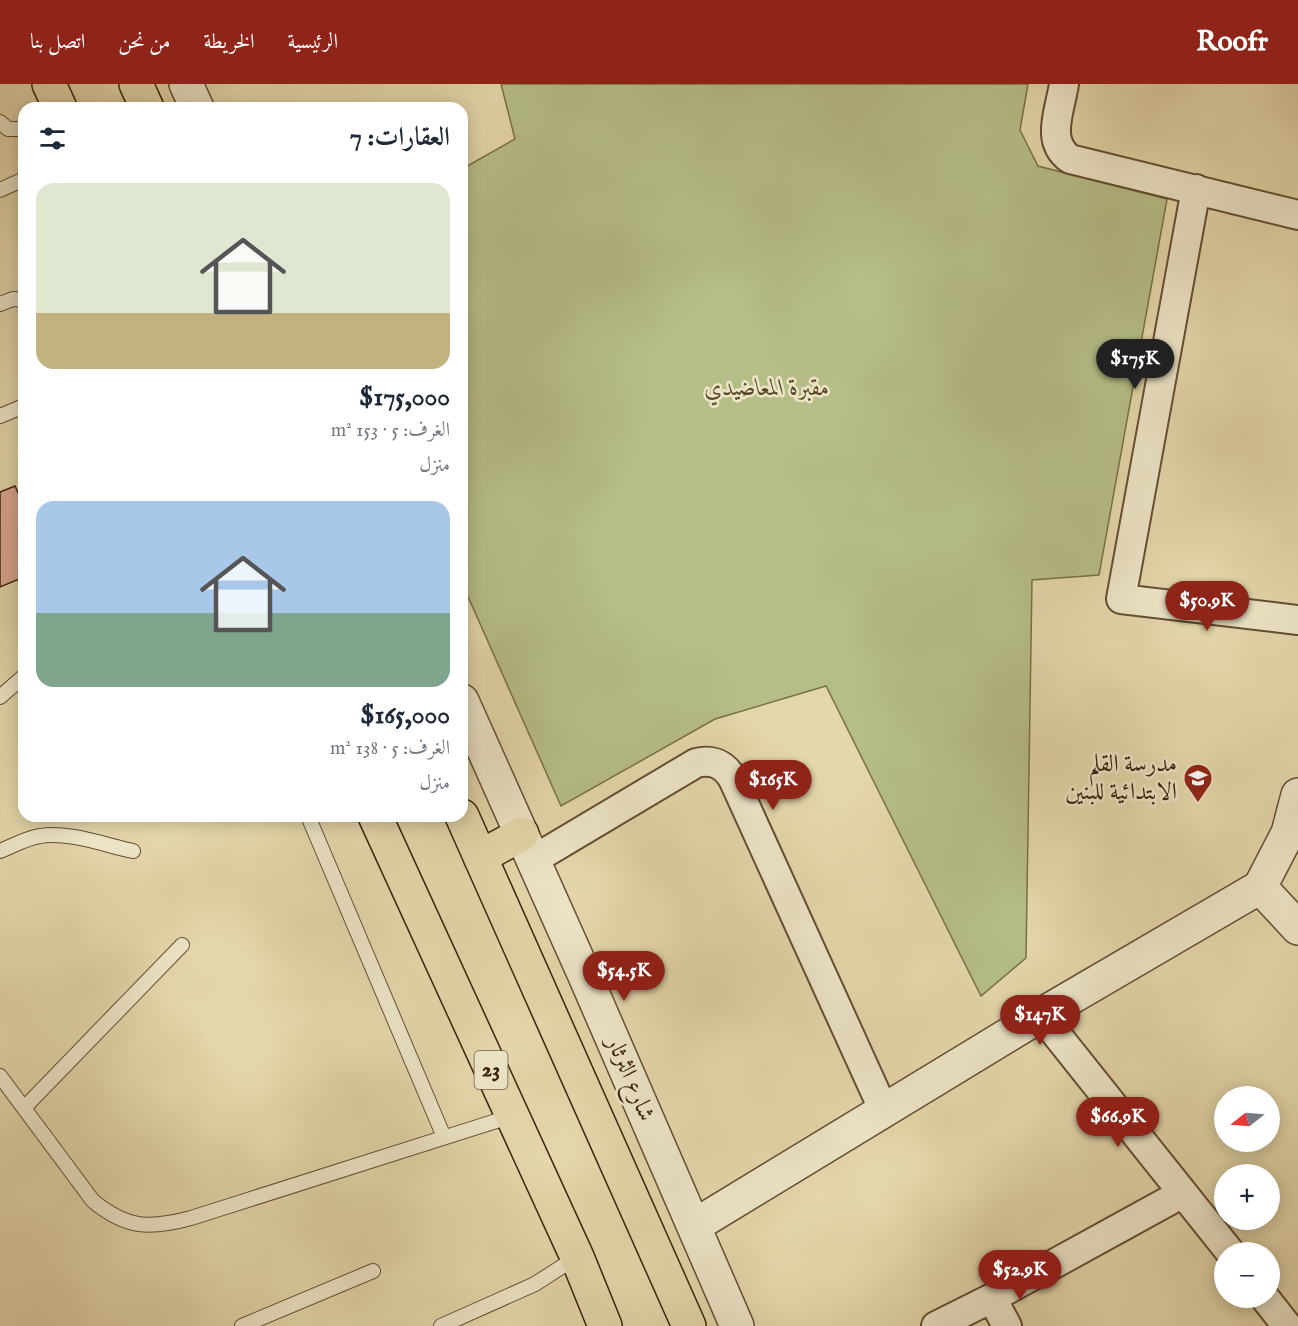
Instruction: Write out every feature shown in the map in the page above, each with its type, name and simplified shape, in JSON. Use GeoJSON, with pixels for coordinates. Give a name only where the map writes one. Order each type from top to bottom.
{"type":"FeatureCollection","features":[{"type":"Feature","properties":{"kind":"main road"},"geometry":{"type":"LineString","coordinates":[[50,84],[58,102]]}},
{"type":"Feature","properties":{"kind":"main road"},"geometry":{"type":"LineString","coordinates":[[136,84],[144,102]]}},
{"type":"Feature","properties":{"kind":"main road","name":"23"},"geometry":{"type":"LineString","coordinates":[[378,822],[577,1257],[605,1326]]}},
{"type":"Feature","properties":{"kind":"main road","name":"شارع الثرثار"},"geometry":{"type":"LineString","coordinates":[[465,822],[689,1326]]}},
{"type":"Feature","properties":{"kind":"main road"},"geometry":{"type":"LineString","coordinates":[[480,857],[527,847]]}},
{"type":"Feature","properties":{"kind":"street"},"geometry":{"type":"LineString","coordinates":[[186,84],[194,102]]}},
{"type":"Feature","properties":{"kind":"street"},"geometry":{"type":"LineString","coordinates":[[1064,84],[1055,135],[1057,145],[1070,159],[1298,215]]}},
{"type":"Feature","properties":{"kind":"street"},"geometry":{"type":"LineString","coordinates":[[1196,189],[1121,599],[1298,620]]}},
{"type":"Feature","properties":{"kind":"street","name":"شارع الثرثار"},"geometry":{"type":"LineString","coordinates":[[468,714],[737,1326]]}},
{"type":"Feature","properties":{"kind":"street"},"geometry":{"type":"LineString","coordinates":[[527,847],[696,763],[705,761],[722,765],[733,779],[884,1111]]}},
{"type":"Feature","properties":{"kind":"street"},"geometry":{"type":"LineString","coordinates":[[694,1226],[1041,1015],[1260,887],[1288,833],[1298,795]]}},
{"type":"Feature","properties":{"kind":"street"},"geometry":{"type":"LineString","coordinates":[[1260,887],[1298,928]]}},
{"type":"Feature","properties":{"kind":"street"},"geometry":{"type":"LineString","coordinates":[[1041,1015],[1222,1242]]}},
{"type":"Feature","properties":{"kind":"street"},"geometry":{"type":"LineString","coordinates":[[936,1326],[992,1298],[1183,1193]]}},
{"type":"Feature","properties":{"kind":"street"},"geometry":{"type":"LineString","coordinates":[[992,1298],[1007,1326]]}},
{"type":"Feature","properties":{"kind":"street"},"geometry":{"type":"LineString","coordinates":[[1273,1308],[1287,1326]]}},
{"type":"Feature","properties":{"kind":"lane"},"geometry":{"type":"LineString","coordinates":[[0,122],[8,129],[18,129]]}},
{"type":"Feature","properties":{"kind":"lane"},"geometry":{"type":"LineString","coordinates":[[0,190],[18,181]]}},
{"type":"Feature","properties":{"kind":"lane"},"geometry":{"type":"LineString","coordinates":[[0,304],[18,299]]}},
{"type":"Feature","properties":{"kind":"lane"},"geometry":{"type":"LineString","coordinates":[[0,416],[18,408]]}},
{"type":"Feature","properties":{"kind":"lane"},"geometry":{"type":"LineString","coordinates":[[0,697],[18,681]]}},
{"type":"Feature","properties":{"kind":"lane"},"geometry":{"type":"LineString","coordinates":[[311,822],[444,1137]]}},
{"type":"Feature","properties":{"kind":"lane"},"geometry":{"type":"LineString","coordinates":[[0,851],[33,837],[50,835],[68,836],[133,851]]}},
{"type":"Feature","properties":{"kind":"lane"},"geometry":{"type":"LineString","coordinates":[[24,1108],[182,945]]}},
{"type":"Feature","properties":{"kind":"lane"},"geometry":{"type":"LineString","coordinates":[[0,1076],[93,1202],[110,1215],[129,1223],[150,1226],[191,1218],[512,1116]]}},
{"type":"Feature","properties":{"kind":"lane"},"geometry":{"type":"LineString","coordinates":[[441,1326],[466,1321],[535,1284],[577,1257]]}},
{"type":"Feature","properties":{"kind":"lane"},"geometry":{"type":"LineString","coordinates":[[242,1326],[373,1270]]}},
{"type":"Feature","properties":{"kind":"green space","name":"مقبرة المعاضيدي"},"geometry":{"type":"Polygon","coordinates":[[[501,84],[1028,84],[1020,130],[1038,166],[1167,199],[1099,575],[1032,580],[1026,958],[981,996],[826,686],[715,719],[561,806],[468,597],[468,166],[515,139],[501,84]]]}},
{"type":"Feature","properties":{"kind":"building"},"geometry":{"type":"Polygon","coordinates":[[[15,486],[18,493],[18,580],[0,587],[0,492],[15,486]]]}},
{"type":"Feature","properties":{"kind":"place","name":"مدرسة القلم الابتدائية للبنين"},"geometry":{"type":"Point","coordinates":[1198,804]}}]}
